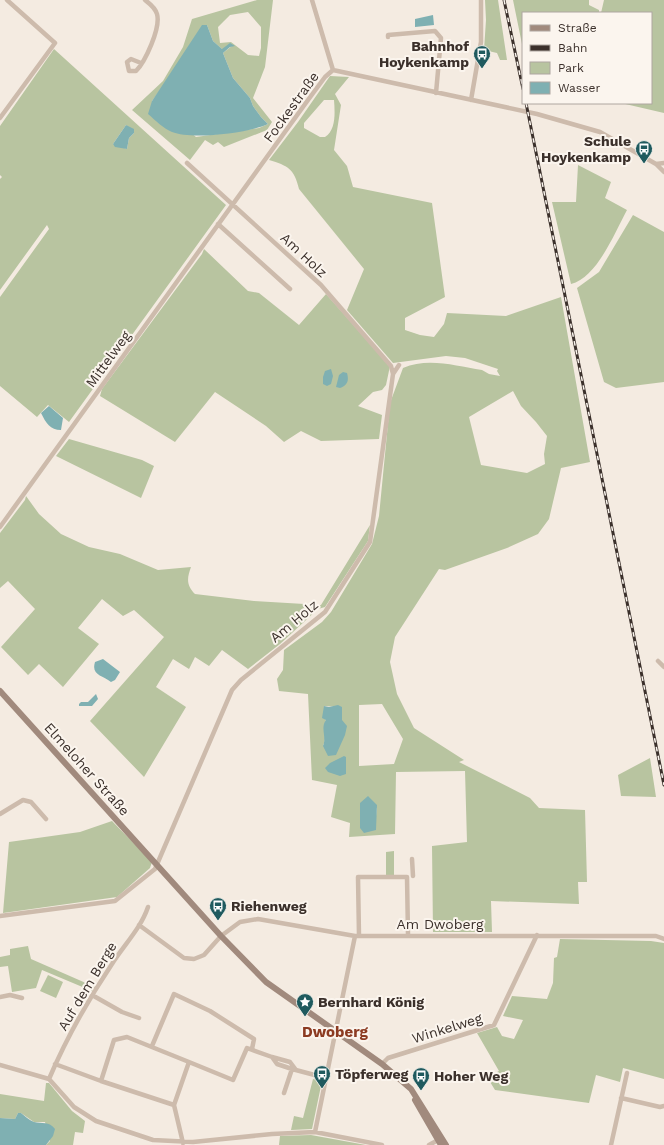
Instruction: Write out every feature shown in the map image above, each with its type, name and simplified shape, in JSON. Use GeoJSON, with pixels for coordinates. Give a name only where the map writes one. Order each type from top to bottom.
{"type":"FeatureCollection","features":[{"type":"Feature","properties":{"kind":"street"},"geometry":{"type":"LineString","coordinates":[[0,118],[55,43],[7,0]]}},
{"type":"Feature","properties":{"kind":"street"},"geometry":{"type":"LineString","coordinates":[[141,62],[151,45],[157,30],[158,15],[154,6],[145,0]]}},
{"type":"Feature","properties":{"kind":"street"},"geometry":{"type":"LineString","coordinates":[[312,0],[333,70]]}},
{"type":"Feature","properties":{"kind":"street"},"geometry":{"type":"LineString","coordinates":[[471,100],[481,42],[481,0]]}},
{"type":"Feature","properties":{"kind":"street"},"geometry":{"type":"LineString","coordinates":[[388,37],[388,35],[435,31],[442,38],[436,93]]}},
{"type":"Feature","properties":{"kind":"street","name":"Fockestraße"},"geometry":{"type":"LineString","coordinates":[[233,204],[325,77],[333,70],[537,114],[600,132],[656,164],[664,172]]}},
{"type":"Feature","properties":{"kind":"street","name":"Am Holz"},"geometry":{"type":"LineString","coordinates":[[157,863],[232,690],[241,680],[325,612],[370,542],[393,374],[391,366],[321,286],[187,163]]}},
{"type":"Feature","properties":{"kind":"street"},"geometry":{"type":"LineString","coordinates":[[656,164],[664,163]]}},
{"type":"Feature","properties":{"kind":"street","name":"Mittelweg"},"geometry":{"type":"LineString","coordinates":[[0,527],[233,204]]}},
{"type":"Feature","properties":{"kind":"street"},"geometry":{"type":"LineString","coordinates":[[218,224],[290,289]]}},
{"type":"Feature","properties":{"kind":"street","name":"Am Holz"},"geometry":{"type":"LineString","coordinates":[[393,374],[399,365]]}},
{"type":"Feature","properties":{"kind":"street"},"geometry":{"type":"LineString","coordinates":[[658,661],[664,667]]}},
{"type":"Feature","properties":{"kind":"street","name":"Elmeloher Straße"},"geometry":{"type":"LineString","coordinates":[[0,691],[222,936],[266,982],[382,1064],[413,1091],[440,1141],[446,1145]]}},
{"type":"Feature","properties":{"kind":"street"},"geometry":{"type":"LineString","coordinates":[[0,814],[23,800],[31,802],[46,819]]}},
{"type":"Feature","properties":{"kind":"street"},"geometry":{"type":"LineString","coordinates":[[315,1132],[335,1032],[357,936],[358,877],[413,876],[412,859]]}},
{"type":"Feature","properties":{"kind":"street"},"geometry":{"type":"LineString","coordinates":[[0,916],[115,901],[155,869],[157,863]]}},
{"type":"Feature","properties":{"kind":"street"},"geometry":{"type":"LineString","coordinates":[[407,876],[408,935]]}},
{"type":"Feature","properties":{"kind":"street","name":"Auf dem Berge"},"geometry":{"type":"LineString","coordinates":[[49,1079],[61,1050],[92,995],[139,925],[148,907]]}},
{"type":"Feature","properties":{"kind":"street","name":"Am Dwoberg"},"geometry":{"type":"LineString","coordinates":[[139,925],[184,958],[194,959],[204,954],[222,936],[240,922],[258,919],[357,936],[656,936],[664,939]]}},
{"type":"Feature","properties":{"kind":"street","name":"Winkelweg"},"geometry":{"type":"LineString","coordinates":[[382,1064],[388,1058],[494,1025],[536,935]]}},
{"type":"Feature","properties":{"kind":"street"},"geometry":{"type":"LineString","coordinates":[[152,1046],[174,994],[210,1011],[254,1039],[252,1049]]}},
{"type":"Feature","properties":{"kind":"street"},"geometry":{"type":"LineString","coordinates":[[0,997],[10,995],[22,998]]}},
{"type":"Feature","properties":{"kind":"street"},"geometry":{"type":"LineString","coordinates":[[92,995],[122,1012],[139,1018]]}},
{"type":"Feature","properties":{"kind":"street"},"geometry":{"type":"LineString","coordinates":[[101,1081],[114,1040],[127,1037],[233,1080],[247,1048],[290,1062],[294,1070],[326,1078]]}},
{"type":"Feature","properties":{"kind":"street"},"geometry":{"type":"LineString","coordinates":[[183,1143],[174,1105],[189,1062]]}},
{"type":"Feature","properties":{"kind":"street"},"geometry":{"type":"LineString","coordinates":[[56,1064],[101,1081],[174,1105]]}},
{"type":"Feature","properties":{"kind":"street"},"geometry":{"type":"LineString","coordinates":[[0,1065],[49,1079],[74,1107],[96,1121],[154,1140],[183,1143],[272,1134],[315,1132],[382,1145]]}},
{"type":"Feature","properties":{"kind":"street"},"geometry":{"type":"LineString","coordinates":[[284,1093],[294,1070]]}},
{"type":"Feature","properties":{"kind":"street"},"geometry":{"type":"LineString","coordinates":[[611,1145],[627,1073]]}},
{"type":"Feature","properties":{"kind":"street"},"geometry":{"type":"LineString","coordinates":[[621,1098],[660,1107],[664,1106]]}},
{"type":"Feature","properties":{"kind":"street"},"geometry":{"type":"LineString","coordinates":[[429,1145],[440,1141]]}},
{"type":"Feature","properties":{"kind":"green space"},"geometry":{"type":"Polygon","coordinates":[[[257,0],[273,0],[265,67],[253,98],[272,122],[267,130],[224,147],[218,142],[213,145],[205,140],[190,160],[132,110],[163,81],[183,47],[192,19],[257,0]],[[248,12],[230,15],[218,27],[220,43],[231,42],[248,55],[259,56],[261,48],[261,27],[248,12]],[[207,25],[152,101],[196,137],[259,128],[268,124],[253,106],[250,98],[233,78],[223,53],[233,45],[223,50],[213,41],[207,25]]]}},
{"type":"Feature","properties":{"kind":"green space"},"geometry":{"type":"Polygon","coordinates":[[[485,0],[498,0],[507,60],[500,60],[497,53],[484,50],[486,20],[485,0]]]}},
{"type":"Feature","properties":{"kind":"green space"},"geometry":{"type":"Polygon","coordinates":[[[513,0],[589,0],[589,5],[599,10],[599,12],[522,12],[522,44],[513,0]]]}},
{"type":"Feature","properties":{"kind":"green space"},"geometry":{"type":"Polygon","coordinates":[[[604,0],[664,0],[664,113],[625,104],[652,104],[652,12],[601,12],[604,0]]]}},
{"type":"Feature","properties":{"kind":"green space"},"geometry":{"type":"Polygon","coordinates":[[[54,49],[226,205],[69,422],[48,405],[37,417],[0,386],[0,297],[49,229],[47,225],[0,290],[0,179],[2,177],[0,175],[0,126],[54,49]],[[126,125],[113,144],[127,149],[129,138],[134,133],[126,125]]]}},
{"type":"Feature","properties":{"kind":"green space"},"geometry":{"type":"Polygon","coordinates":[[[330,76],[349,77],[335,94],[341,105],[334,150],[347,166],[353,187],[432,203],[445,297],[405,318],[405,330],[420,335],[434,337],[444,324],[447,313],[506,316],[561,297],[590,462],[561,468],[549,519],[538,534],[507,548],[445,570],[439,569],[395,637],[390,662],[397,694],[414,728],[464,760],[459,762],[530,798],[539,808],[585,810],[587,882],[578,882],[579,904],[491,901],[492,932],[433,932],[432,846],[467,842],[465,771],[396,772],[395,834],[349,837],[350,823],[331,817],[337,785],[312,780],[308,694],[279,691],[277,679],[283,670],[284,650],[322,622],[331,612],[372,544],[379,516],[390,403],[403,368],[422,363],[442,363],[482,370],[489,374],[500,376],[497,371],[498,369],[465,358],[446,356],[393,363],[347,310],[364,269],[299,189],[295,176],[292,172],[286,166],[269,160],[330,76]],[[324,100],[304,123],[304,128],[320,137],[325,137],[329,134],[333,126],[334,100],[324,100]],[[513,391],[469,417],[481,465],[527,473],[545,464],[544,454],[547,436],[521,406],[513,391]],[[382,704],[359,705],[359,766],[394,764],[403,739],[382,704]],[[324,706],[326,721],[325,741],[323,746],[342,720],[342,707],[324,706]],[[360,803],[360,828],[376,816],[377,808],[360,803]]]}},
{"type":"Feature","properties":{"kind":"green space"},"geometry":{"type":"Polygon","coordinates":[[[578,165],[611,182],[605,198],[627,210],[611,242],[597,264],[580,280],[571,284],[552,202],[576,202],[578,165]]]}},
{"type":"Feature","properties":{"kind":"green space"},"geometry":{"type":"Polygon","coordinates":[[[633,215],[664,232],[664,382],[616,388],[604,382],[577,288],[599,272],[633,215]]]}},
{"type":"Feature","properties":{"kind":"green space"},"geometry":{"type":"Polygon","coordinates":[[[204,249],[248,291],[259,293],[299,325],[326,294],[390,366],[386,385],[382,390],[373,392],[358,406],[382,415],[379,439],[321,441],[301,431],[284,442],[266,426],[215,392],[175,442],[100,396],[102,389],[202,254],[204,249]]]}},
{"type":"Feature","properties":{"kind":"green space"},"geometry":{"type":"Polygon","coordinates":[[[69,439],[142,460],[154,466],[141,498],[56,456],[69,439]]]}},
{"type":"Feature","properties":{"kind":"green space"},"geometry":{"type":"Polygon","coordinates":[[[26,496],[39,514],[61,534],[89,547],[120,554],[158,570],[191,567],[188,581],[190,588],[195,594],[254,601],[321,605],[370,525],[368,541],[325,607],[318,609],[280,644],[248,669],[222,650],[209,666],[195,657],[189,669],[173,659],[156,687],[186,707],[144,777],[90,721],[164,637],[134,610],[123,616],[102,599],[78,628],[99,644],[63,687],[39,664],[28,675],[1,647],[35,609],[8,581],[0,588],[0,533],[25,500],[26,496]]]}},
{"type":"Feature","properties":{"kind":"green space"},"geometry":{"type":"Polygon","coordinates":[[[650,758],[656,797],[621,796],[618,775],[650,758]]]}},
{"type":"Feature","properties":{"kind":"green space"},"geometry":{"type":"Polygon","coordinates":[[[112,821],[152,862],[150,868],[117,897],[3,913],[9,842],[80,832],[112,821]]]}},
{"type":"Feature","properties":{"kind":"green space"},"geometry":{"type":"Polygon","coordinates":[[[394,851],[394,875],[386,875],[386,852],[394,851]]]}},
{"type":"Feature","properties":{"kind":"green space"},"geometry":{"type":"Polygon","coordinates":[[[560,939],[651,941],[664,943],[664,1079],[623,1068],[620,1082],[596,1075],[589,1103],[495,1090],[487,1077],[499,1071],[477,1033],[497,1027],[502,1036],[514,1039],[523,1020],[503,1016],[512,996],[547,999],[553,983],[554,958],[557,957],[560,939]]]}},
{"type":"Feature","properties":{"kind":"green space"},"geometry":{"type":"Polygon","coordinates":[[[28,946],[31,959],[95,987],[92,991],[42,970],[36,988],[12,992],[8,966],[0,967],[0,957],[10,955],[10,949],[28,946]]]}},
{"type":"Feature","properties":{"kind":"green space"},"geometry":{"type":"Polygon","coordinates":[[[48,975],[63,982],[56,998],[40,991],[48,975]]]}},
{"type":"Feature","properties":{"kind":"green space"},"geometry":{"type":"Polygon","coordinates":[[[313,1079],[322,1081],[312,1129],[291,1130],[294,1116],[303,1118],[313,1079]]]}},
{"type":"Feature","properties":{"kind":"green space"},"geometry":{"type":"Polygon","coordinates":[[[46,1083],[49,1083],[72,1111],[85,1121],[83,1133],[75,1132],[73,1145],[46,1145],[50,1141],[45,1122],[34,1122],[21,1113],[18,1113],[15,1119],[0,1118],[0,1094],[44,1101],[46,1083]]]}},
{"type":"Feature","properties":{"kind":"green space"},"geometry":{"type":"Polygon","coordinates":[[[311,1135],[366,1145],[279,1145],[280,1136],[311,1135]]]}},
{"type":"Feature","properties":{"kind":"water"},"geometry":{"type":"Polygon","coordinates":[[[433,15],[434,25],[415,27],[415,19],[433,15]]]}},
{"type":"Feature","properties":{"kind":"water"},"geometry":{"type":"Polygon","coordinates":[[[202,25],[207,25],[213,41],[222,49],[230,43],[235,46],[230,47],[223,53],[233,78],[250,98],[253,106],[268,124],[235,133],[206,135],[181,134],[169,131],[148,114],[152,101],[202,25]]]}},
{"type":"Feature","properties":{"kind":"water"},"geometry":{"type":"Polygon","coordinates":[[[126,125],[134,129],[134,133],[129,138],[127,149],[115,147],[113,144],[126,125]]]}},
{"type":"Feature","properties":{"kind":"water"},"geometry":{"type":"Polygon","coordinates":[[[331,369],[333,376],[331,384],[327,386],[323,384],[323,377],[325,371],[331,369]]]}},
{"type":"Feature","properties":{"kind":"water"},"geometry":{"type":"Polygon","coordinates":[[[343,372],[347,373],[347,382],[340,388],[336,387],[339,375],[343,372]]]}},
{"type":"Feature","properties":{"kind":"water"},"geometry":{"type":"Polygon","coordinates":[[[49,406],[63,418],[61,430],[51,427],[41,413],[49,406]]]}},
{"type":"Feature","properties":{"kind":"water"},"geometry":{"type":"Polygon","coordinates":[[[103,659],[120,672],[115,680],[111,682],[98,674],[95,670],[95,662],[103,659]]]}},
{"type":"Feature","properties":{"kind":"water"},"geometry":{"type":"Polygon","coordinates":[[[96,694],[98,699],[92,706],[79,706],[81,702],[88,702],[96,694]]]}},
{"type":"Feature","properties":{"kind":"water"},"geometry":{"type":"Polygon","coordinates":[[[338,705],[342,707],[342,720],[347,726],[345,735],[336,755],[328,756],[323,746],[324,723],[326,720],[322,718],[324,706],[329,707],[338,705]]]}},
{"type":"Feature","properties":{"kind":"water"},"geometry":{"type":"Polygon","coordinates":[[[344,756],[346,757],[346,774],[340,776],[328,772],[325,768],[330,763],[344,756]]]}},
{"type":"Feature","properties":{"kind":"water"},"geometry":{"type":"Polygon","coordinates":[[[368,796],[377,805],[376,830],[364,833],[360,828],[360,803],[368,796]]]}},
{"type":"Feature","properties":{"kind":"water"},"geometry":{"type":"Polygon","coordinates":[[[18,1113],[21,1113],[34,1122],[45,1123],[53,1126],[55,1129],[53,1136],[46,1145],[0,1145],[0,1118],[15,1119],[18,1113]]]}},
{"type":"Feature","properties":{"kind":"railway"},"geometry":{"type":"LineString","coordinates":[[504,0],[522,84]]}},
{"type":"Feature","properties":{"kind":"railway"},"geometry":{"type":"LineString","coordinates":[[526,104],[664,785]]}},
{"type":"Feature","properties":{"kind":"place","name":"Bahnhof Hoykenkamp"},"geometry":{"type":"Point","coordinates":[482,69]}},
{"type":"Feature","properties":{"kind":"place","name":"Schule Hoykenkamp"},"geometry":{"type":"Point","coordinates":[644,164]}},
{"type":"Feature","properties":{"kind":"place","name":"Riehenweg"},"geometry":{"type":"Point","coordinates":[218,921]}},
{"type":"Feature","properties":{"kind":"place","name":"Bernhard König"},"geometry":{"type":"Point","coordinates":[305,1017]}},
{"type":"Feature","properties":{"kind":"place","name":"Töpferweg"},"geometry":{"type":"Point","coordinates":[322,1089]}},
{"type":"Feature","properties":{"kind":"place","name":"Hoher Weg"},"geometry":{"type":"Point","coordinates":[421,1091]}},
{"type":"Feature","properties":{"kind":"district","name":"Dwoberg"},"geometry":{"type":"Point","coordinates":[335,1032]}}]}
